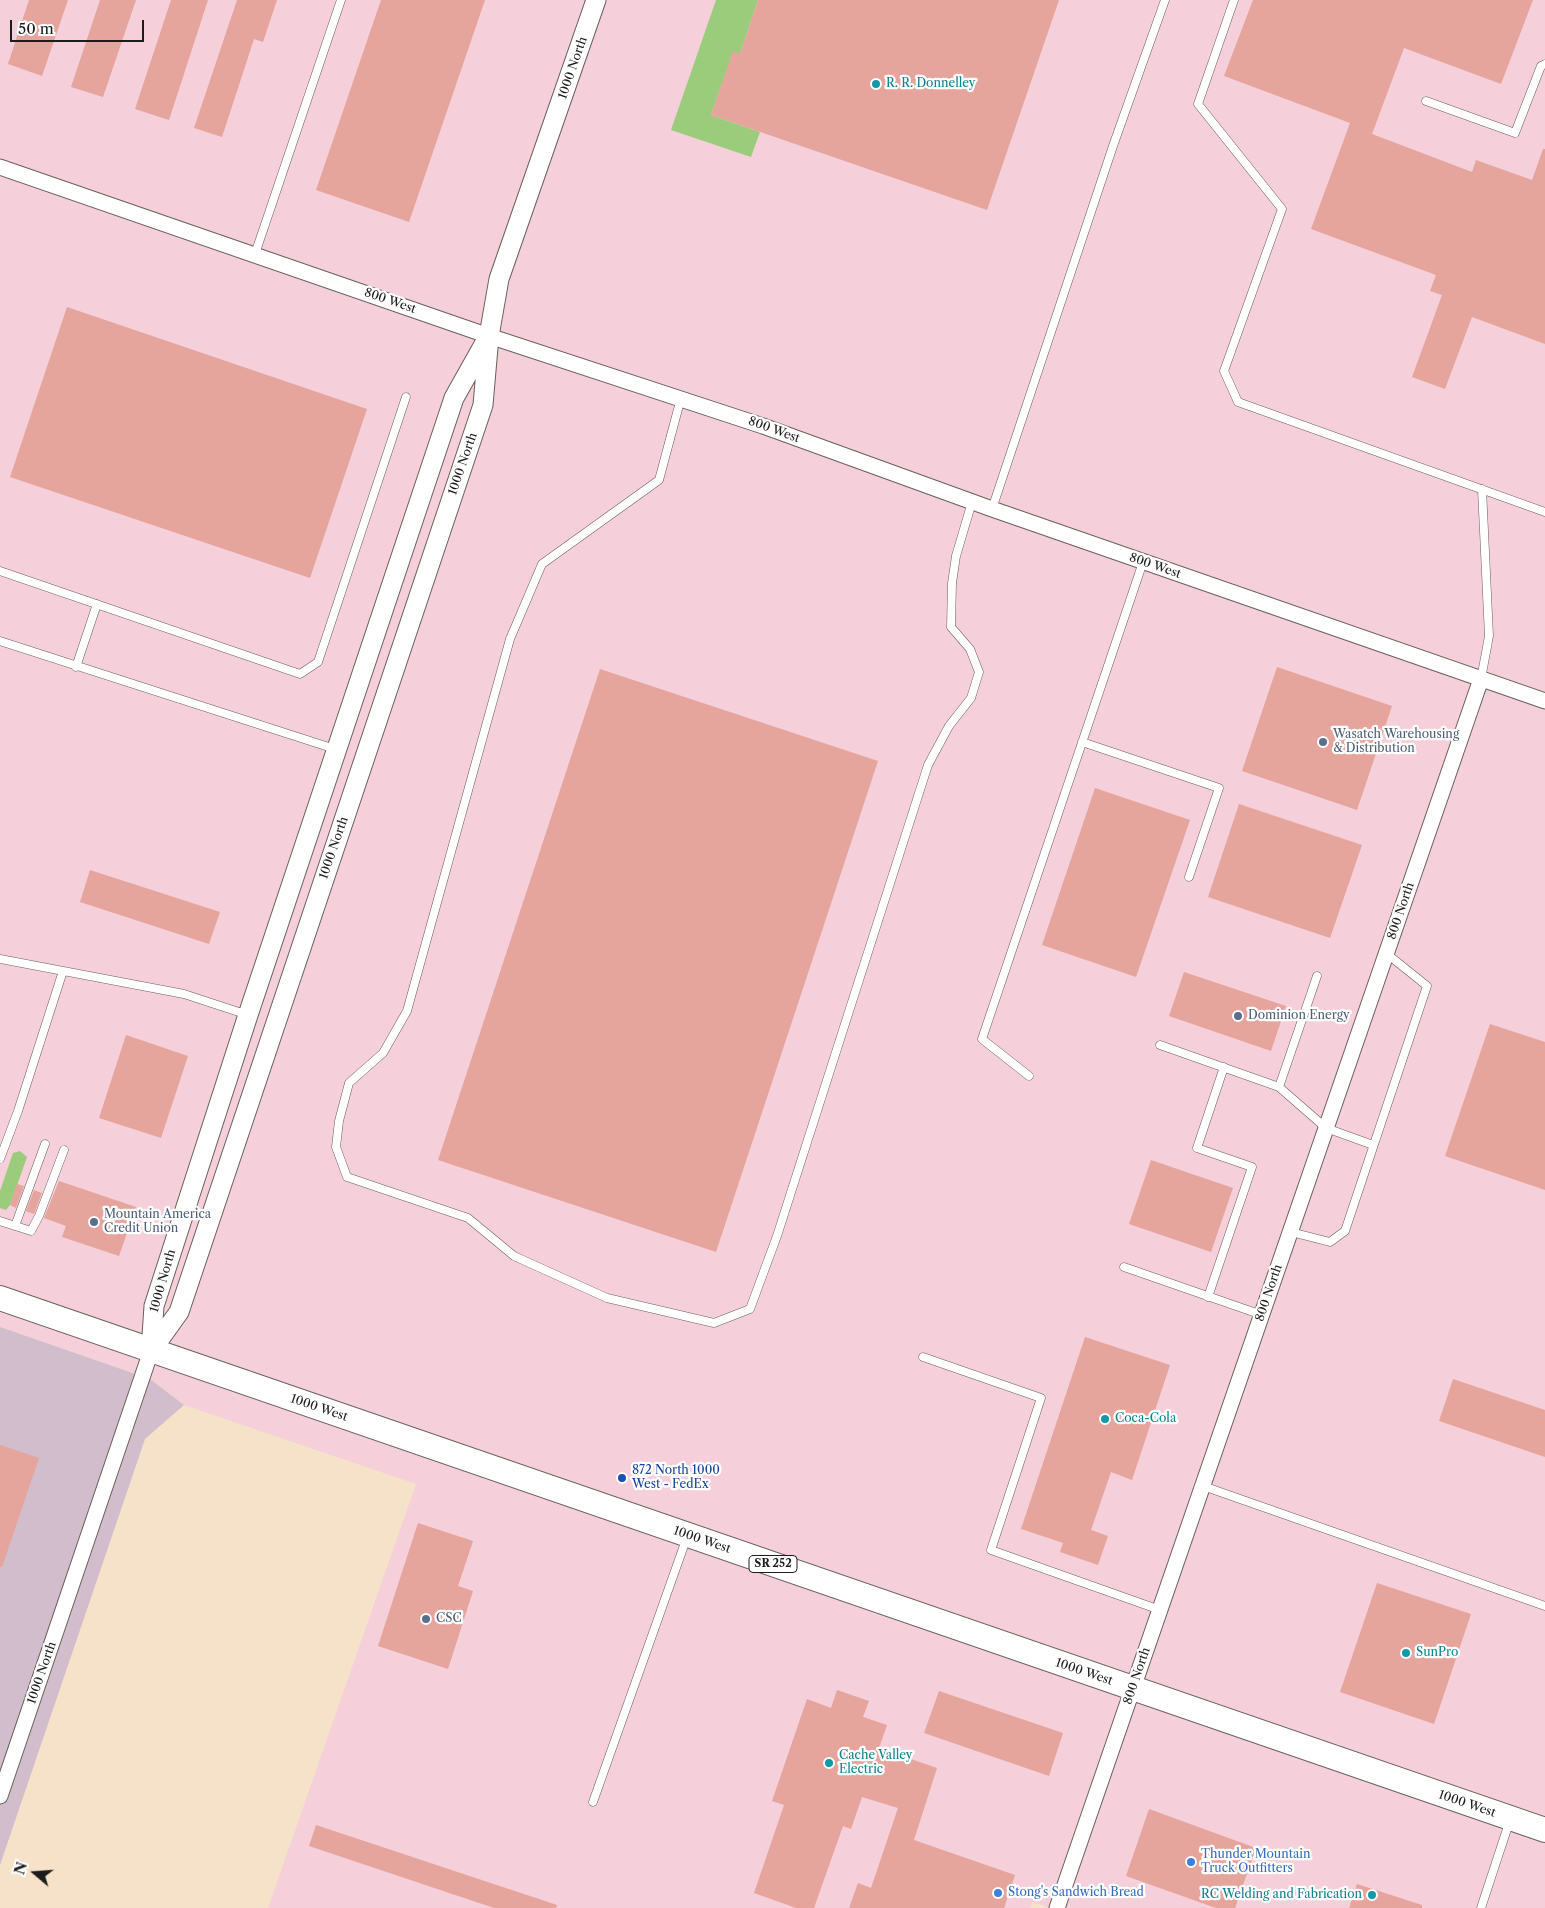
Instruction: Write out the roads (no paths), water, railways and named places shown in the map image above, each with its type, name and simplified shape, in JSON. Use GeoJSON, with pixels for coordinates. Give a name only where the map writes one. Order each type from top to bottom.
{"type":"FeatureCollection","features":[{"type":"Feature","properties":{"kind":"main road","name":"1000 West"},"geometry":{"type":"LineString","coordinates":[[0,1298],[1545,1830]]}},
{"type":"Feature","properties":{"kind":"street","name":"1000 North"},"geometry":{"type":"LineString","coordinates":[[151,1351],[179,1312],[483,405],[489,336],[499,279],[596,0]]}},
{"type":"Feature","properties":{"kind":"street","name":"800 West"},"geometry":{"type":"LineString","coordinates":[[0,167],[489,336],[764,426],[972,502],[1545,701]]}},
{"type":"Feature","properties":{"kind":"street","name":"1000 North"},"geometry":{"type":"LineString","coordinates":[[0,1796],[151,1351],[154,1306],[248,1015],[454,398],[489,336]]}},
{"type":"Feature","properties":{"kind":"street","name":"800 North"},"geometry":{"type":"LineString","coordinates":[[1057,1908],[1481,679]]}},
{"type":"Feature","properties":{"kind":"lane"},"geometry":{"type":"LineString","coordinates":[[256,254],[342,0]]}},
{"type":"Feature","properties":{"kind":"lane"},"geometry":{"type":"LineString","coordinates":[[992,509],[1110,155],[1165,0]]}},
{"type":"Feature","properties":{"kind":"lane"},"geometry":{"type":"LineString","coordinates":[[1234,0],[1198,104],[1282,210],[1224,371],[1238,402],[1545,512]]}},
{"type":"Feature","properties":{"kind":"lane"},"geometry":{"type":"LineString","coordinates":[[1426,101],[1515,133],[1541,66],[1545,64]]}},
{"type":"Feature","properties":{"kind":"lane"},"geometry":{"type":"LineString","coordinates":[[0,571],[300,674],[318,662],[406,397]]}},
{"type":"Feature","properties":{"kind":"lane"},"geometry":{"type":"LineString","coordinates":[[681,398],[659,480],[542,564],[510,638],[407,1011],[382,1053],[349,1083],[339,1121],[336,1147],[347,1177],[468,1218],[514,1256],[607,1298],[714,1323],[750,1310],[780,1226],[928,765],[950,726],[971,698],[979,672],[970,649],[951,627],[952,583],[956,556],[972,502]]}},
{"type":"Feature","properties":{"kind":"lane"},"geometry":{"type":"LineString","coordinates":[[1481,679],[1489,636],[1482,489]]}},
{"type":"Feature","properties":{"kind":"lane"},"geometry":{"type":"LineString","coordinates":[[1029,1076],[982,1039],[1143,562]]}},
{"type":"Feature","properties":{"kind":"lane"},"geometry":{"type":"LineString","coordinates":[[76,667],[97,604]]}},
{"type":"Feature","properties":{"kind":"lane"},"geometry":{"type":"LineString","coordinates":[[0,641],[337,750]]}},
{"type":"Feature","properties":{"kind":"lane"},"geometry":{"type":"LineString","coordinates":[[1082,742],[1219,788],[1189,877]]}},
{"type":"Feature","properties":{"kind":"lane"},"geometry":{"type":"LineString","coordinates":[[1291,1232],[1330,1242],[1345,1231],[1427,986],[1386,953]]}},
{"type":"Feature","properties":{"kind":"lane"},"geometry":{"type":"LineString","coordinates":[[0,959],[184,994],[248,1015]]}},
{"type":"Feature","properties":{"kind":"lane"},"geometry":{"type":"LineString","coordinates":[[0,1159],[18,1111],[63,971]]}},
{"type":"Feature","properties":{"kind":"lane"},"geometry":{"type":"LineString","coordinates":[[1279,1087],[1317,976]]}},
{"type":"Feature","properties":{"kind":"lane"},"geometry":{"type":"LineString","coordinates":[[1160,1045],[1279,1087],[1326,1128],[1373,1144]]}},
{"type":"Feature","properties":{"kind":"lane"},"geometry":{"type":"LineString","coordinates":[[1208,1296],[1252,1167],[1197,1148],[1224,1067]]}},
{"type":"Feature","properties":{"kind":"lane"},"geometry":{"type":"LineString","coordinates":[[15,1226],[45,1144]]}},
{"type":"Feature","properties":{"kind":"lane"},"geometry":{"type":"LineString","coordinates":[[0,1221],[31,1231],[39,1216],[64,1150]]}},
{"type":"Feature","properties":{"kind":"lane"},"geometry":{"type":"LineString","coordinates":[[1124,1267],[1262,1315]]}},
{"type":"Feature","properties":{"kind":"lane"},"geometry":{"type":"LineString","coordinates":[[923,1357],[1041,1398],[991,1550],[1160,1610]]}},
{"type":"Feature","properties":{"kind":"lane"},"geometry":{"type":"LineString","coordinates":[[1203,1486],[1545,1606]]}},
{"type":"Feature","properties":{"kind":"lane"},"geometry":{"type":"LineString","coordinates":[[593,1802],[688,1535]]}},
{"type":"Feature","properties":{"kind":"lane"},"geometry":{"type":"LineString","coordinates":[[1481,1908],[1511,1818]]}},
{"type":"Feature","properties":{"kind":"place","name":"R. R. Donnelley"},"geometry":{"type":"Point","coordinates":[876,84]}},
{"type":"Feature","properties":{"kind":"place","name":"Wasatch Warehousing & Distribution"},"geometry":{"type":"Point","coordinates":[1323,742]}},
{"type":"Feature","properties":{"kind":"place","name":"Dominion Energy"},"geometry":{"type":"Point","coordinates":[1238,1016]}},
{"type":"Feature","properties":{"kind":"place","name":"Mountain America Credit Union"},"geometry":{"type":"Point","coordinates":[94,1222]}},
{"type":"Feature","properties":{"kind":"place","name":"Coca-Cola"},"geometry":{"type":"Point","coordinates":[1105,1419]}},
{"type":"Feature","properties":{"kind":"place","name":"872 North 1000 West - FedEx"},"geometry":{"type":"Point","coordinates":[622,1478]}},
{"type":"Feature","properties":{"kind":"place","name":"CSC"},"geometry":{"type":"Point","coordinates":[426,1619]}},
{"type":"Feature","properties":{"kind":"place","name":"SunPro"},"geometry":{"type":"Point","coordinates":[1406,1653]}},
{"type":"Feature","properties":{"kind":"place","name":"Cache Valley Electric"},"geometry":{"type":"Point","coordinates":[829,1763]}},
{"type":"Feature","properties":{"kind":"place","name":"Thunder Mountain Truck Outfitters"},"geometry":{"type":"Point","coordinates":[1191,1862]}},
{"type":"Feature","properties":{"kind":"place","name":"Stong's Sandwich Bread"},"geometry":{"type":"Point","coordinates":[998,1893]}},
{"type":"Feature","properties":{"kind":"place","name":"RC Welding and Fabrication"},"geometry":{"type":"Point","coordinates":[1372,1895]}}]}
